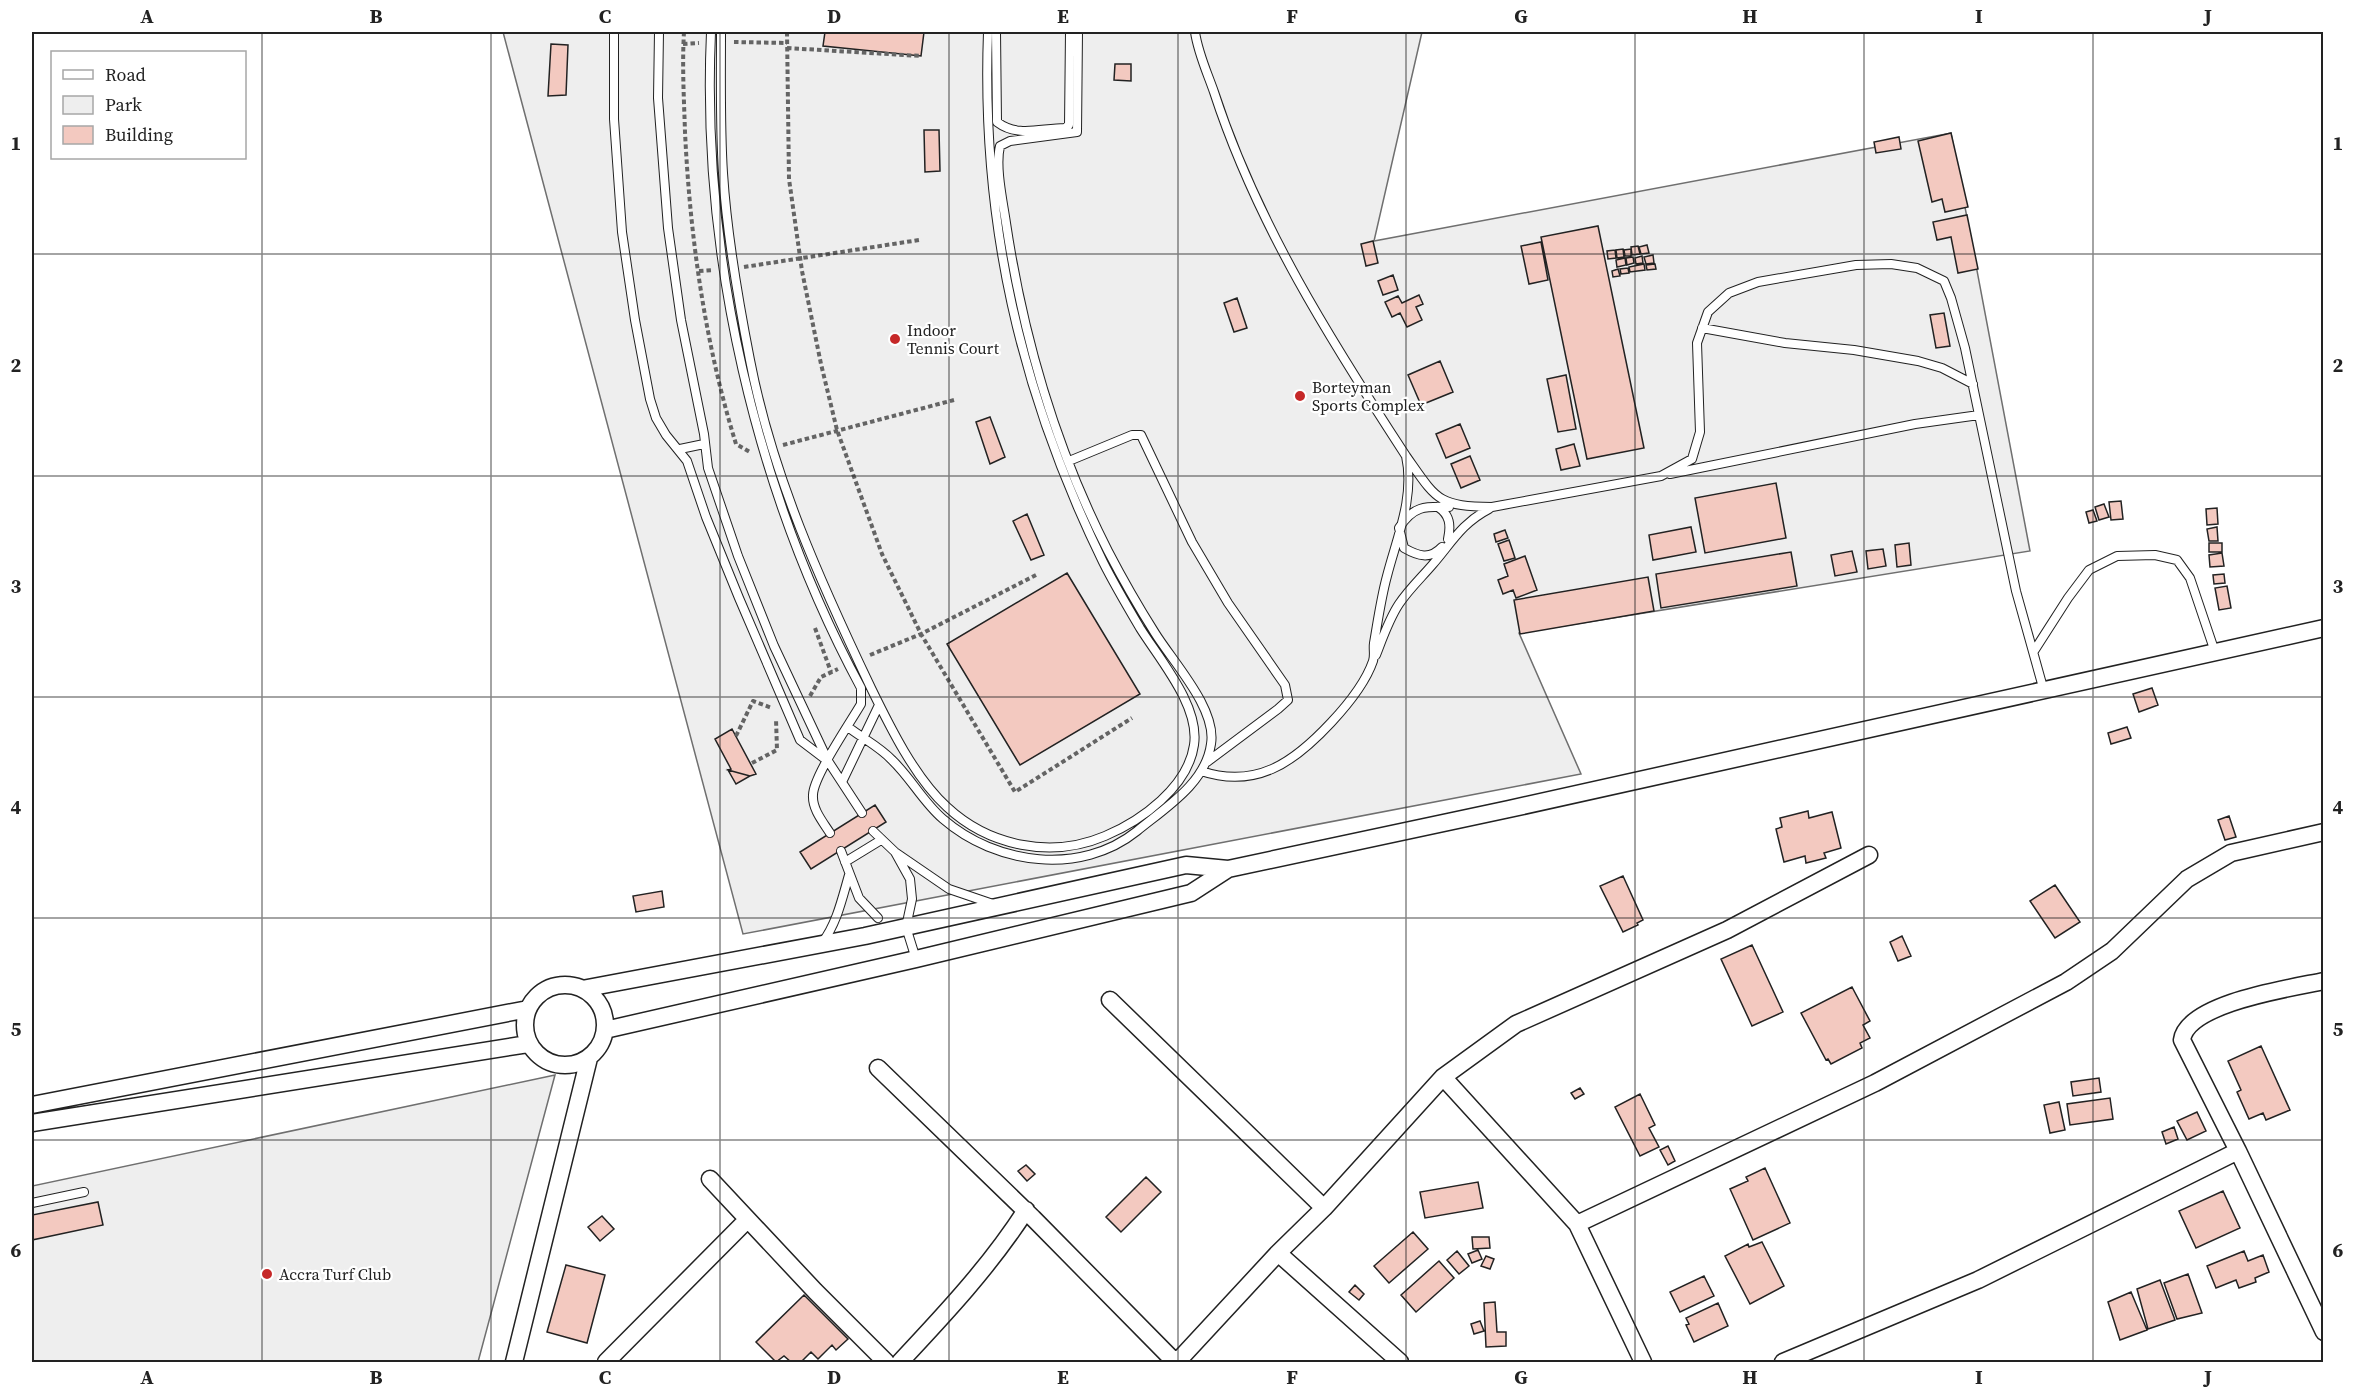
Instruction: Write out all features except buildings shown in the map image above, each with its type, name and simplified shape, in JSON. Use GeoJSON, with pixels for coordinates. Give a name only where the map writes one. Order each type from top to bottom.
{"type":"FeatureCollection","features":[{"type":"Feature","properties":{"kind":"street"},"geometry":{"type":"LineString","coordinates":[[582,989],[906,927],[1186,865],[1228,869],[2324,628]]}},
{"type":"Feature","properties":{"kind":"street"},"geometry":{"type":"LineString","coordinates":[[1577,1224],[1875,1083],[2066,982],[2112,951],[2187,879],[2231,853],[2324,832]]}},
{"type":"Feature","properties":{"kind":"street"},"geometry":{"type":"LineString","coordinates":[[878,1068],[1026,1210],[1176,1362],[1278,1253],[1324,1208],[1443,1077],[1516,1024],[1727,930],[1869,855]]}},
{"type":"Feature","properties":{"kind":"street"},"geometry":{"type":"LineString","coordinates":[[605,1030],[1191,893],[1228,869]]}},
{"type":"Feature","properties":{"kind":"street"},"geometry":{"type":"LineString","coordinates":[[2324,981],[2259,995],[2217,1008],[2192,1021],[2183,1032],[2182,1040],[2184,1049],[2238,1151],[2324,1332]]}},
{"type":"Feature","properties":{"kind":"street"},"geometry":{"type":"LineString","coordinates":[[570,985],[582,989],[590,993],[604,1013],[605,1030],[600,1046],[589,1058],[573,1065],[555,1065],[535,1053],[528,1044],[524,1022],[528,1009],[535,998],[551,988],[570,985]]}},
{"type":"Feature","properties":{"kind":"street"},"geometry":{"type":"LineString","coordinates":[[1110,1000],[1324,1208]]}},
{"type":"Feature","properties":{"kind":"street"},"geometry":{"type":"LineString","coordinates":[[32,1105],[528,1009]]}},
{"type":"Feature","properties":{"kind":"street"},"geometry":{"type":"LineString","coordinates":[[32,1123],[528,1044]]}},
{"type":"Feature","properties":{"kind":"street"},"geometry":{"type":"LineString","coordinates":[[514,1362],[589,1058]]}},
{"type":"Feature","properties":{"kind":"street"},"geometry":{"type":"LineString","coordinates":[[1443,1077],[1577,1224],[1642,1362]]}},
{"type":"Feature","properties":{"kind":"street"},"geometry":{"type":"LineString","coordinates":[[1783,1362],[1978,1280],[2238,1151]]}},
{"type":"Feature","properties":{"kind":"street"},"geometry":{"type":"LineString","coordinates":[[710,1179],[815,1291],[886,1362]]}},
{"type":"Feature","properties":{"kind":"street"},"geometry":{"type":"LineString","coordinates":[[900,1362],[960,1297],[1007,1239],[1026,1210]]}},
{"type":"Feature","properties":{"kind":"street"},"geometry":{"type":"LineString","coordinates":[[606,1362],[747,1220]]}},
{"type":"Feature","properties":{"kind":"street"},"geometry":{"type":"LineString","coordinates":[[1278,1253],[1400,1362]]}},
{"type":"Feature","properties":{"kind":"lane"},"geometry":{"type":"LineString","coordinates":[[614,32],[614,118],[622,232],[635,321],[656,418],[666,435],[680,449],[687,461],[706,517],[800,740],[828,761]]}},
{"type":"Feature","properties":{"kind":"lane"},"geometry":{"type":"LineString","coordinates":[[659,32],[660,142],[668,228],[682,330],[704,434],[708,468],[738,556],[770,637],[828,761],[862,813]]}},
{"type":"Feature","properties":{"kind":"lane"},"geometry":{"type":"LineString","coordinates":[[711,32],[712,163],[724,269],[744,372],[774,484],[807,575],[847,664],[861,688],[861,705],[815,784],[812,795],[814,806],[830,833]]}},
{"type":"Feature","properties":{"kind":"lane"},"geometry":{"type":"LineString","coordinates":[[722,32],[720,84],[723,174],[734,268],[751,364],[773,447],[813,563],[879,705],[917,772],[942,803],[974,827],[1004,841],[1018,845],[1058,849],[1098,839],[1127,825],[1172,788],[1185,773],[1193,752],[1195,732],[1191,712],[1104,563],[1052,444],[1025,362],[1014,322],[990,170],[986,87],[988,32]]}},
{"type":"Feature","properties":{"kind":"lane"},"geometry":{"type":"LineString","coordinates":[[996,32],[997,122],[1007,130],[1022,132],[1065,128],[1069,125],[1070,32]]}},
{"type":"Feature","properties":{"kind":"lane"},"geometry":{"type":"LineString","coordinates":[[848,727],[891,758],[926,802],[942,819],[962,834],[992,849],[1048,861],[1077,858],[1119,843],[1166,807],[1198,777],[1207,762],[1212,742],[1208,719],[1199,699],[1150,624],[1108,550],[1069,461],[1043,389],[1022,306],[1004,212],[1000,146],[1010,141],[1077,132],[1078,32]]}},
{"type":"Feature","properties":{"kind":"lane"},"geometry":{"type":"LineString","coordinates":[[1195,32],[1202,62],[1223,121],[1266,222],[1329,337],[1426,484],[1443,502],[1465,507]]}},
{"type":"Feature","properties":{"kind":"lane"},"geometry":{"type":"LineString","coordinates":[[1661,476],[1692,459],[1700,432],[1697,343],[1708,312],[1729,293],[1758,282],[1857,265],[1891,264],[1917,268],[1944,281],[1954,307],[1973,384],[2016,591],[2044,691]]}},
{"type":"Feature","properties":{"kind":"lane"},"geometry":{"type":"LineString","coordinates":[[1702,328],[1785,343],[1854,350],[1918,361],[1942,368],[1973,384]]}},
{"type":"Feature","properties":{"kind":"lane"},"geometry":{"type":"LineString","coordinates":[[1492,507],[1474,517],[1448,539],[1436,553],[1425,556],[1404,548],[1399,528],[1406,518],[1420,508],[1492,507],[1661,476],[1904,426],[1979,415]]}},
{"type":"Feature","properties":{"kind":"lane"},"geometry":{"type":"LineString","coordinates":[[1069,461],[1131,435],[1141,435],[1177,514],[1212,578],[1247,632],[1286,685],[1288,700],[1278,710],[1207,762]]}},
{"type":"Feature","properties":{"kind":"lane"},"geometry":{"type":"LineString","coordinates":[[680,449],[704,444]]}},
{"type":"Feature","properties":{"kind":"lane"},"geometry":{"type":"LineString","coordinates":[[1374,660],[1378,614],[1407,504],[1410,473],[1406,456]]}},
{"type":"Feature","properties":{"kind":"lane"},"geometry":{"type":"LineString","coordinates":[[1437,506],[1444,511],[1449,521],[1448,539]]}},
{"type":"Feature","properties":{"kind":"lane"},"geometry":{"type":"LineString","coordinates":[[1202,771],[1219,777],[1246,776],[1273,769],[1294,756],[1335,718],[1354,696],[1374,660],[1399,603],[1456,533],[1474,517]]}},
{"type":"Feature","properties":{"kind":"lane"},"geometry":{"type":"LineString","coordinates":[[2034,651],[2089,570],[2117,556],[2155,555],[2177,561],[2190,578],[2215,652]]}},
{"type":"Feature","properties":{"kind":"lane"},"geometry":{"type":"LineString","coordinates":[[842,782],[879,705]]}},
{"type":"Feature","properties":{"kind":"lane"},"geometry":{"type":"LineString","coordinates":[[873,831],[895,852],[949,889],[1003,906]]}},
{"type":"Feature","properties":{"kind":"lane"},"geometry":{"type":"LineString","coordinates":[[845,862],[881,840]]}},
{"type":"Feature","properties":{"kind":"lane"},"geometry":{"type":"LineString","coordinates":[[841,851],[859,898],[878,918]]}},
{"type":"Feature","properties":{"kind":"lane"},"geometry":{"type":"LineString","coordinates":[[895,852],[909,879],[912,899],[906,927],[916,959]]}},
{"type":"Feature","properties":{"kind":"lane"},"geometry":{"type":"LineString","coordinates":[[821,944],[831,932],[836,920],[849,875]]}},
{"type":"Feature","properties":{"kind":"lane"},"geometry":{"type":"LineString","coordinates":[[32,1203],[84,1192]]}},
{"type":"Feature","properties":{"kind":"path"},"geometry":{"type":"LineString","coordinates":[[787,32],[789,179],[800,258],[820,364],[837,430],[882,554],[921,634],[1015,792],[1131,718]]}},
{"type":"Feature","properties":{"kind":"path"},"geometry":{"type":"LineString","coordinates":[[787,48],[921,57]]}},
{"type":"Feature","properties":{"kind":"path"},"geometry":{"type":"LineString","coordinates":[[734,268],[919,240]]}},
{"type":"Feature","properties":{"kind":"path"},"geometry":{"type":"LineString","coordinates":[[699,271],[724,269]]}},
{"type":"Feature","properties":{"kind":"path"},"geometry":{"type":"LineString","coordinates":[[773,447],[954,400]]}},
{"type":"Feature","properties":{"kind":"path"},"geometry":{"type":"LineString","coordinates":[[857,661],[921,634],[1036,575]]}},
{"type":"Feature","properties":{"kind":"path"},"geometry":{"type":"LineString","coordinates":[[799,701],[810,696],[821,677],[847,664]]}},
{"type":"Feature","properties":{"kind":"path"},"geometry":{"type":"LineString","coordinates":[[736,736],[753,701],[776,710],[777,750],[752,763]]}},
{"type":"Feature","properties":{"kind":"green space","name":"Borteyman Sports Complex"},"geometry":{"type":"Polygon","coordinates":[[[503,32],[1422,32],[1374,241],[1951,133],[2030,551],[1519,633],[1581,774],[743,934],[503,32]]]}},
{"type":"Feature","properties":{"kind":"green space","name":"Accra Turf Club"},"geometry":{"type":"Polygon","coordinates":[[[555,1075],[478,1362],[32,1362],[32,1186],[555,1075]]]}},
{"type":"Feature","properties":{"kind":"place","name":"Indoor Tennis Court"},"geometry":{"type":"Point","coordinates":[895,339]}},
{"type":"Feature","properties":{"kind":"place","name":"Borteyman Sports Complex"},"geometry":{"type":"Point","coordinates":[1300,396]}},
{"type":"Feature","properties":{"kind":"place","name":"Accra Turf Club"},"geometry":{"type":"Point","coordinates":[267,1274]}}]}
